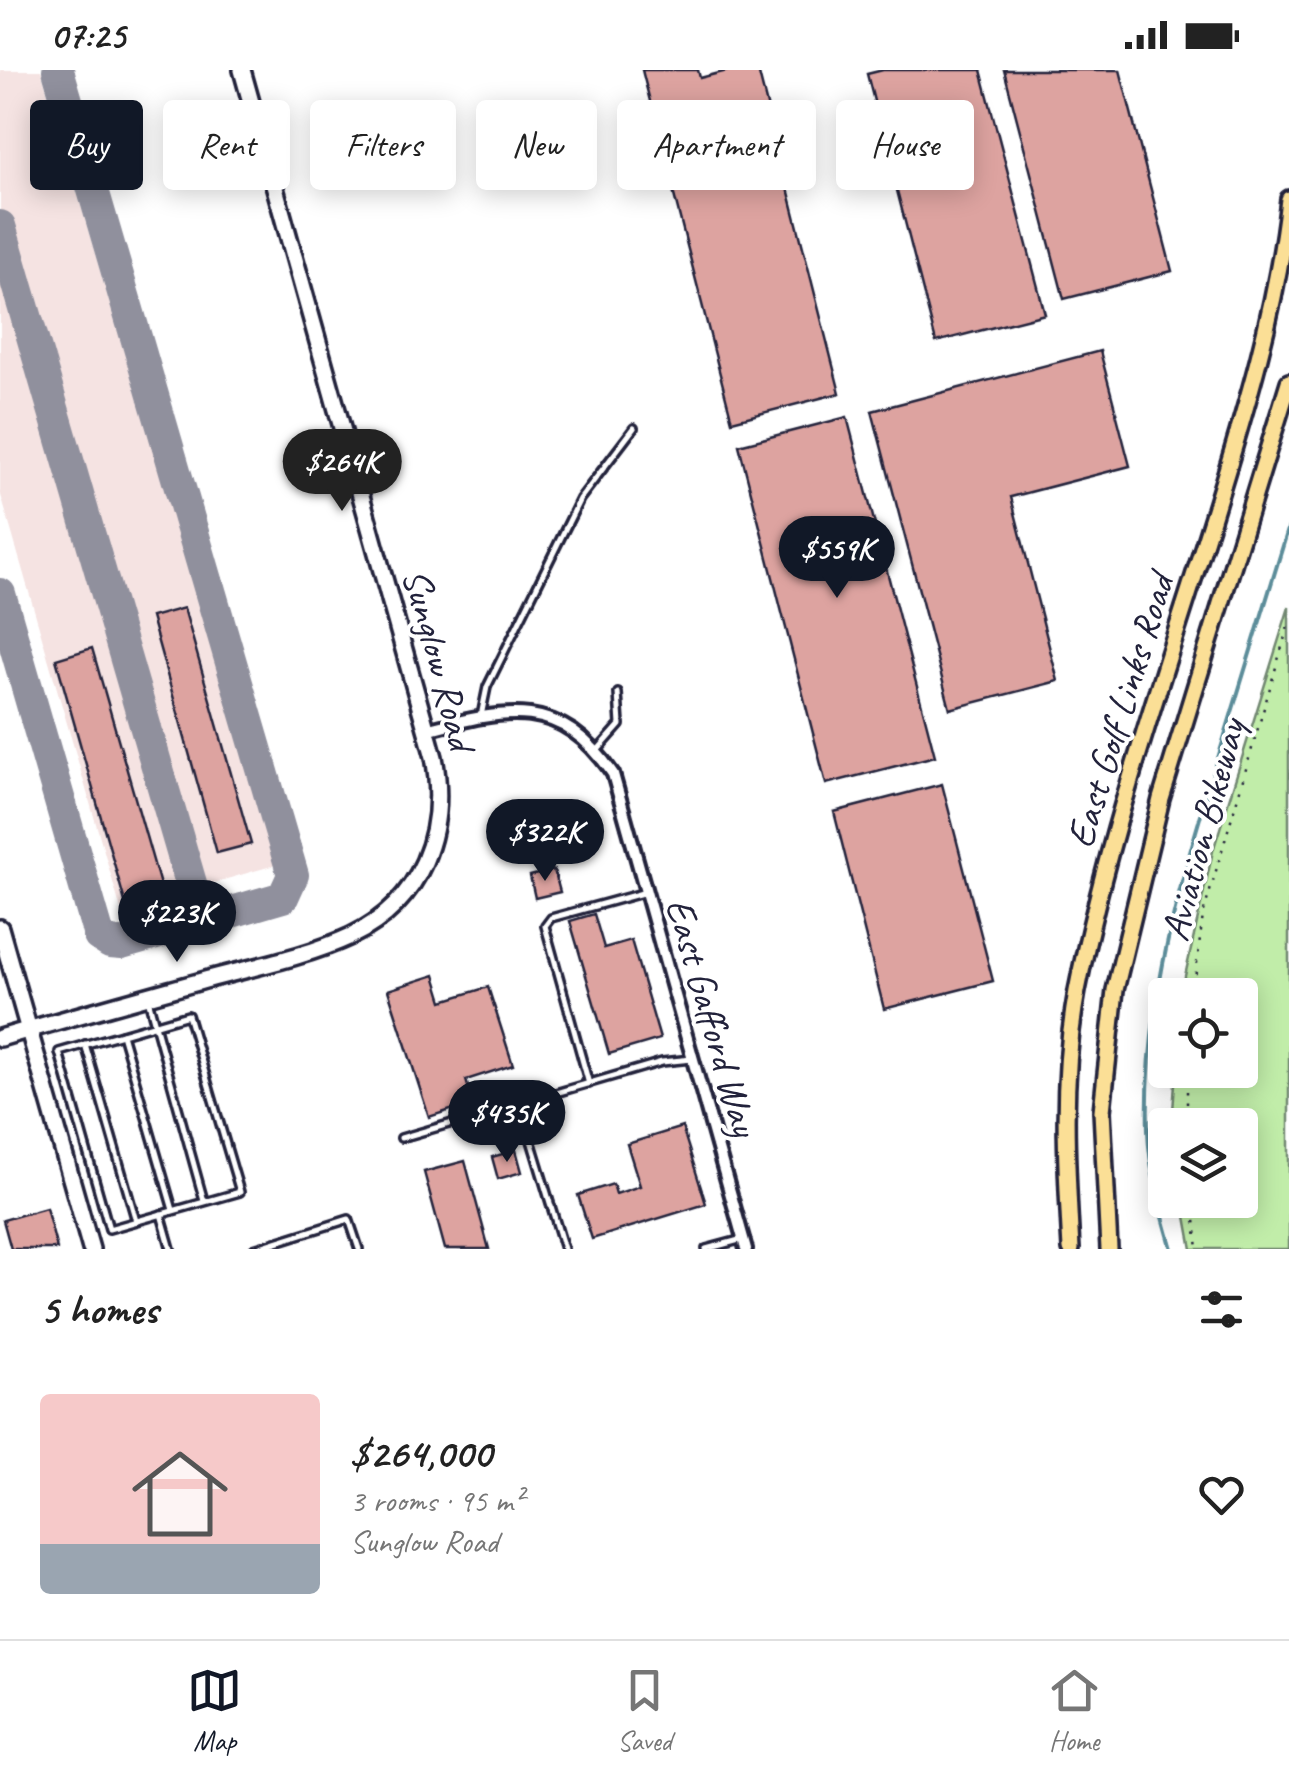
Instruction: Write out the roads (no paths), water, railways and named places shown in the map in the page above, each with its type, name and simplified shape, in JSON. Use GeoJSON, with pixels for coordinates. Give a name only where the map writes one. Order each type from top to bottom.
{"type":"FeatureCollection","features":[{"type":"Feature","properties":{"kind":"main road","name":"East Golf Links Road"},"geometry":{"type":"LineString","coordinates":[[1071,1249],[1064,1121],[1077,994],[1128,783],[1249,400],[1283,250],[1289,199]]}},
{"type":"Feature","properties":{"kind":"main road","name":"East Golf Links Road"},"geometry":{"type":"LineString","coordinates":[[1109,1249],[1102,1111],[1115,990],[1161,799],[1289,382]]}},
{"type":"Feature","properties":{"kind":"street","name":"Sunglow Road"},"geometry":{"type":"LineString","coordinates":[[0,1038],[338,941],[368,926],[398,900],[419,874],[430,852],[440,807],[439,782],[242,70]]}},
{"type":"Feature","properties":{"kind":"street","name":"East Gafford Way"},"geometry":{"type":"LineString","coordinates":[[426,730],[516,712],[551,719],[582,736],[613,774],[744,1244]]}},
{"type":"Feature","properties":{"kind":"street"},"geometry":{"type":"LineString","coordinates":[[0,928],[91,1249]]}},
{"type":"Feature","properties":{"kind":"lane"},"geometry":{"type":"LineString","coordinates":[[481,716],[487,688],[580,499],[634,428]]}},
{"type":"Feature","properties":{"kind":"lane"},"geometry":{"type":"LineString","coordinates":[[597,750],[620,724],[618,693]]}},
{"type":"Feature","properties":{"kind":"lane"},"geometry":{"type":"LineString","coordinates":[[589,1084],[545,926],[551,918],[646,892]]}},
{"type":"Feature","properties":{"kind":"lane"},"geometry":{"type":"LineString","coordinates":[[147,996],[204,1202]]}},
{"type":"Feature","properties":{"kind":"lane"},"geometry":{"type":"LineString","coordinates":[[188,1016],[240,1192],[109,1229],[59,1052],[122,1034],[188,1016]]}},
{"type":"Feature","properties":{"kind":"lane"},"geometry":{"type":"LineString","coordinates":[[122,1034],[173,1210]]}},
{"type":"Feature","properties":{"kind":"lane"},"geometry":{"type":"LineString","coordinates":[[85,1044],[136,1221]]}},
{"type":"Feature","properties":{"kind":"lane"},"geometry":{"type":"LineString","coordinates":[[401,1138],[662,1062],[692,1059]]}},
{"type":"Feature","properties":{"kind":"lane"},"geometry":{"type":"LineString","coordinates":[[520,1104],[564,1249]]}},
{"type":"Feature","properties":{"kind":"lane"},"geometry":{"type":"LineString","coordinates":[[161,1214],[171,1249]]}},
{"type":"Feature","properties":{"kind":"lane"},"geometry":{"type":"LineString","coordinates":[[254,1249],[349,1219],[359,1249]]}},
{"type":"Feature","properties":{"kind":"lane"},"geometry":{"type":"LineString","coordinates":[[706,1249],[744,1244]]}},
{"type":"Feature","properties":{"kind":"waterway"},"geometry":{"type":"LineString","coordinates":[[1172,1249],[1153,1175],[1148,1130],[1148,1082],[1159,988],[1191,849],[1289,526]]}}]}
